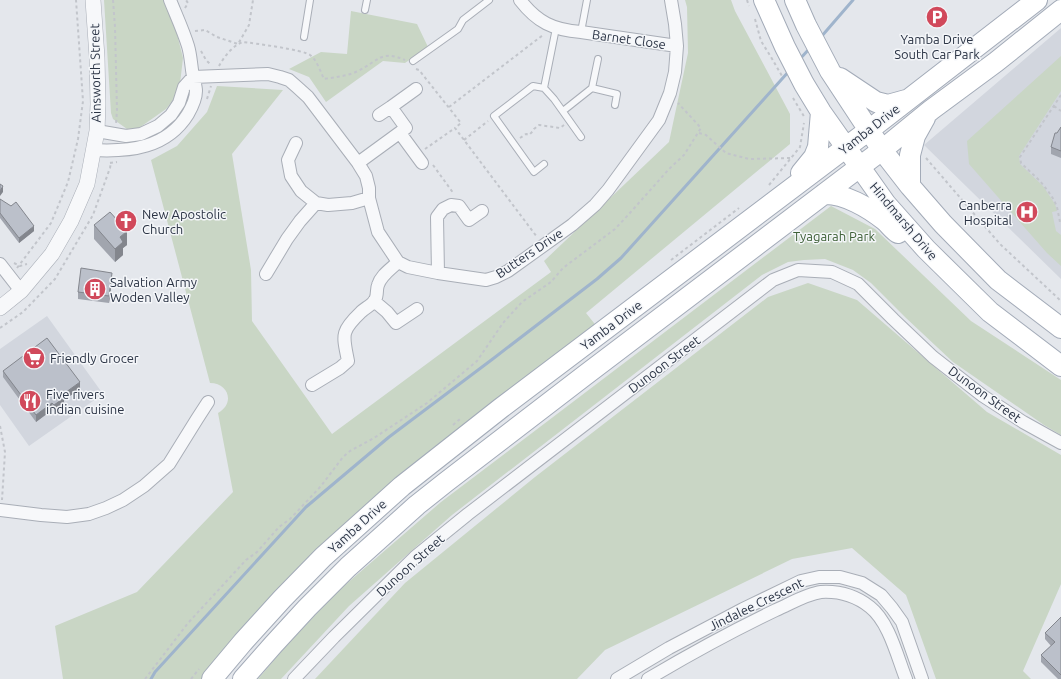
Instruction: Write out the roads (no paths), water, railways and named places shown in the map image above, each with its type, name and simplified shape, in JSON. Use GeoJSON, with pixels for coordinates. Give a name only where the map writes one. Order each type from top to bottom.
{"type":"FeatureCollection","features":[{"type":"Feature","properties":{"kind":"main road","name":"Hindmarsh Drive"},"geometry":{"type":"LineString","coordinates":[[795,0],[828,67],[882,150],[910,186],[943,224],[998,280],[1061,328]]}},
{"type":"Feature","properties":{"kind":"main road","name":"Yamba Drive"},"geometry":{"type":"LineString","coordinates":[[212,679],[243,642],[298,583],[351,531],[402,486],[1037,0]]}},
{"type":"Feature","properties":{"kind":"main road","name":"Hindmarsh Drive"},"geometry":{"type":"LineString","coordinates":[[756,7],[798,90],[821,112],[886,204],[926,249],[990,312],[1061,366]]}},
{"type":"Feature","properties":{"kind":"main road","name":"Yamba Drive"},"geometry":{"type":"LineString","coordinates":[[243,679],[307,608],[348,567],[390,528],[446,482],[860,167],[931,110],[996,62],[1061,10]]}},
{"type":"Feature","properties":{"kind":"main road"},"geometry":{"type":"LineString","coordinates":[[828,67],[876,102],[888,105],[907,99]]}},
{"type":"Feature","properties":{"kind":"main road"},"geometry":{"type":"LineString","coordinates":[[910,186],[910,155],[915,136],[931,110]]}},
{"type":"Feature","properties":{"kind":"main road"},"geometry":{"type":"LineString","coordinates":[[780,197],[814,157],[818,148],[821,112]]}},
{"type":"Feature","properties":{"kind":"main road"},"geometry":{"type":"LineString","coordinates":[[824,194],[843,196],[855,202],[873,212],[909,241],[926,249]]}},
{"type":"Feature","properties":{"kind":"street","name":"Ainsworth Street"},"geometry":{"type":"LineString","coordinates":[[0,308],[21,291],[52,254],[71,221],[87,184],[97,131],[98,104],[93,0]]}},
{"type":"Feature","properties":{"kind":"street"},"geometry":{"type":"LineString","coordinates":[[93,150],[112,151],[149,145],[166,136],[178,127],[192,107],[196,92],[192,63],[188,46],[171,0]]}},
{"type":"Feature","properties":{"kind":"street","name":"Barnet Close"},"geometry":{"type":"LineString","coordinates":[[520,0],[535,16],[545,24],[555,28],[567,31],[677,46]]}},
{"type":"Feature","properties":{"kind":"street","name":"Butters Drive"},"geometry":{"type":"LineString","coordinates":[[398,262],[408,268],[438,274],[486,280],[508,271],[572,225],[595,205],[608,190],[659,120],[670,93],[675,72],[677,46],[676,24],[671,0]]}},
{"type":"Feature","properties":{"kind":"street"},"geometry":{"type":"LineString","coordinates":[[97,131],[126,136],[141,134],[158,126],[171,116],[179,104],[184,87],[193,77],[268,74],[289,80],[308,97],[358,163],[366,176],[369,188],[369,198],[378,232],[398,262],[384,275],[378,286],[377,295],[374,301],[348,325],[344,335],[344,344],[348,361],[340,368],[312,385]]}},
{"type":"Feature","properties":{"kind":"street"},"geometry":{"type":"LineString","coordinates":[[379,115],[416,89]]}},
{"type":"Feature","properties":{"kind":"street"},"geometry":{"type":"LineString","coordinates":[[358,163],[406,128],[391,107]]}},
{"type":"Feature","properties":{"kind":"street"},"geometry":{"type":"LineString","coordinates":[[400,133],[419,159]]}},
{"type":"Feature","properties":{"kind":"street"},"geometry":{"type":"LineString","coordinates":[[296,143],[288,160],[291,176],[301,191],[316,203],[328,205],[352,203],[369,198]]}},
{"type":"Feature","properties":{"kind":"street"},"geometry":{"type":"LineString","coordinates":[[266,274],[287,239],[316,203]]}},
{"type":"Feature","properties":{"kind":"street"},"geometry":{"type":"LineString","coordinates":[[438,274],[437,216],[443,209],[451,206],[458,206],[469,220],[482,211]]}},
{"type":"Feature","properties":{"kind":"street"},"geometry":{"type":"LineString","coordinates":[[0,264],[21,291]]}},
{"type":"Feature","properties":{"kind":"street","name":"Dunoon Street"},"geometry":{"type":"LineString","coordinates":[[294,679],[415,557],[468,514],[773,280],[798,270],[832,272],[858,284],[933,357],[984,396],[1023,422],[1061,443]]}},
{"type":"Feature","properties":{"kind":"street"},"geometry":{"type":"LineString","coordinates":[[374,301],[387,312],[396,323],[417,309]]}},
{"type":"Feature","properties":{"kind":"street"},"geometry":{"type":"LineString","coordinates":[[2,510],[41,516],[67,517],[89,514],[123,500],[144,486],[169,464],[208,402]]}},
{"type":"Feature","properties":{"kind":"street","name":"Jindalee Crescent"},"geometry":{"type":"LineString","coordinates":[[617,679],[668,648],[743,609],[801,581],[819,577],[840,577],[862,583],[881,595],[902,622],[922,679]]}},
{"type":"Feature","properties":{"kind":"street","name":"Jindalee Crescent"},"geometry":{"type":"LineString","coordinates":[[648,679],[704,646],[751,622],[808,596],[821,592],[840,593],[856,598],[870,607],[888,630],[906,679]]}},
{"type":"Feature","properties":{"kind":"lane"},"geometry":{"type":"LineString","coordinates":[[304,37],[310,0]]}},
{"type":"Feature","properties":{"kind":"lane"},"geometry":{"type":"LineString","coordinates":[[365,10],[367,0]]}},
{"type":"Feature","properties":{"kind":"lane"},"geometry":{"type":"LineString","coordinates":[[414,61],[458,28],[463,20],[489,0]]}},
{"type":"Feature","properties":{"kind":"lane","name":"Barnet Close"},"geometry":{"type":"LineString","coordinates":[[581,32],[586,0]]}},
{"type":"Feature","properties":{"kind":"lane"},"geometry":{"type":"LineString","coordinates":[[544,88],[555,28]]}},
{"type":"Feature","properties":{"kind":"lane","name":"Barnet Close"},"geometry":{"type":"LineString","coordinates":[[592,88],[598,59]]}},
{"type":"Feature","properties":{"kind":"lane"},"geometry":{"type":"LineString","coordinates":[[544,164],[534,172],[494,116],[533,86],[544,88],[554,99],[581,137]]}},
{"type":"Feature","properties":{"kind":"lane"},"geometry":{"type":"LineString","coordinates":[[563,111],[592,88],[617,94],[615,105]]}},
{"type":"Feature","properties":{"kind":"waterway"},"geometry":{"type":"LineString","coordinates":[[821,37],[853,0]]}},
{"type":"Feature","properties":{"kind":"waterway"},"geometry":{"type":"LineString","coordinates":[[799,60],[810,48]]}},
{"type":"Feature","properties":{"kind":"waterway"},"geometry":{"type":"LineString","coordinates":[[151,679],[155,672],[306,507],[389,437],[597,279],[621,258],[790,70]]}},
{"type":"Feature","properties":{"kind":"place","name":"Yamba Drive South Car Park"},"geometry":{"type":"Point","coordinates":[937,17]}},
{"type":"Feature","properties":{"kind":"place","name":"Canberra Hospital"},"geometry":{"type":"Point","coordinates":[1027,212]}},
{"type":"Feature","properties":{"kind":"place","name":"New Apostolic Church"},"geometry":{"type":"Point","coordinates":[126,221]}},
{"type":"Feature","properties":{"kind":"place","name":"Salvation Army Woden Valley"},"geometry":{"type":"Point","coordinates":[95,289]}},
{"type":"Feature","properties":{"kind":"place","name":"Friendly Grocer"},"geometry":{"type":"Point","coordinates":[34,358]}},
{"type":"Feature","properties":{"kind":"place","name":"Five rivers indian cuisine"},"geometry":{"type":"Point","coordinates":[30,401]}},
{"type":"Feature","properties":{"kind":"park label","name":"Tyagarah Park"},"geometry":{"type":"Point","coordinates":[834,236]}}]}
